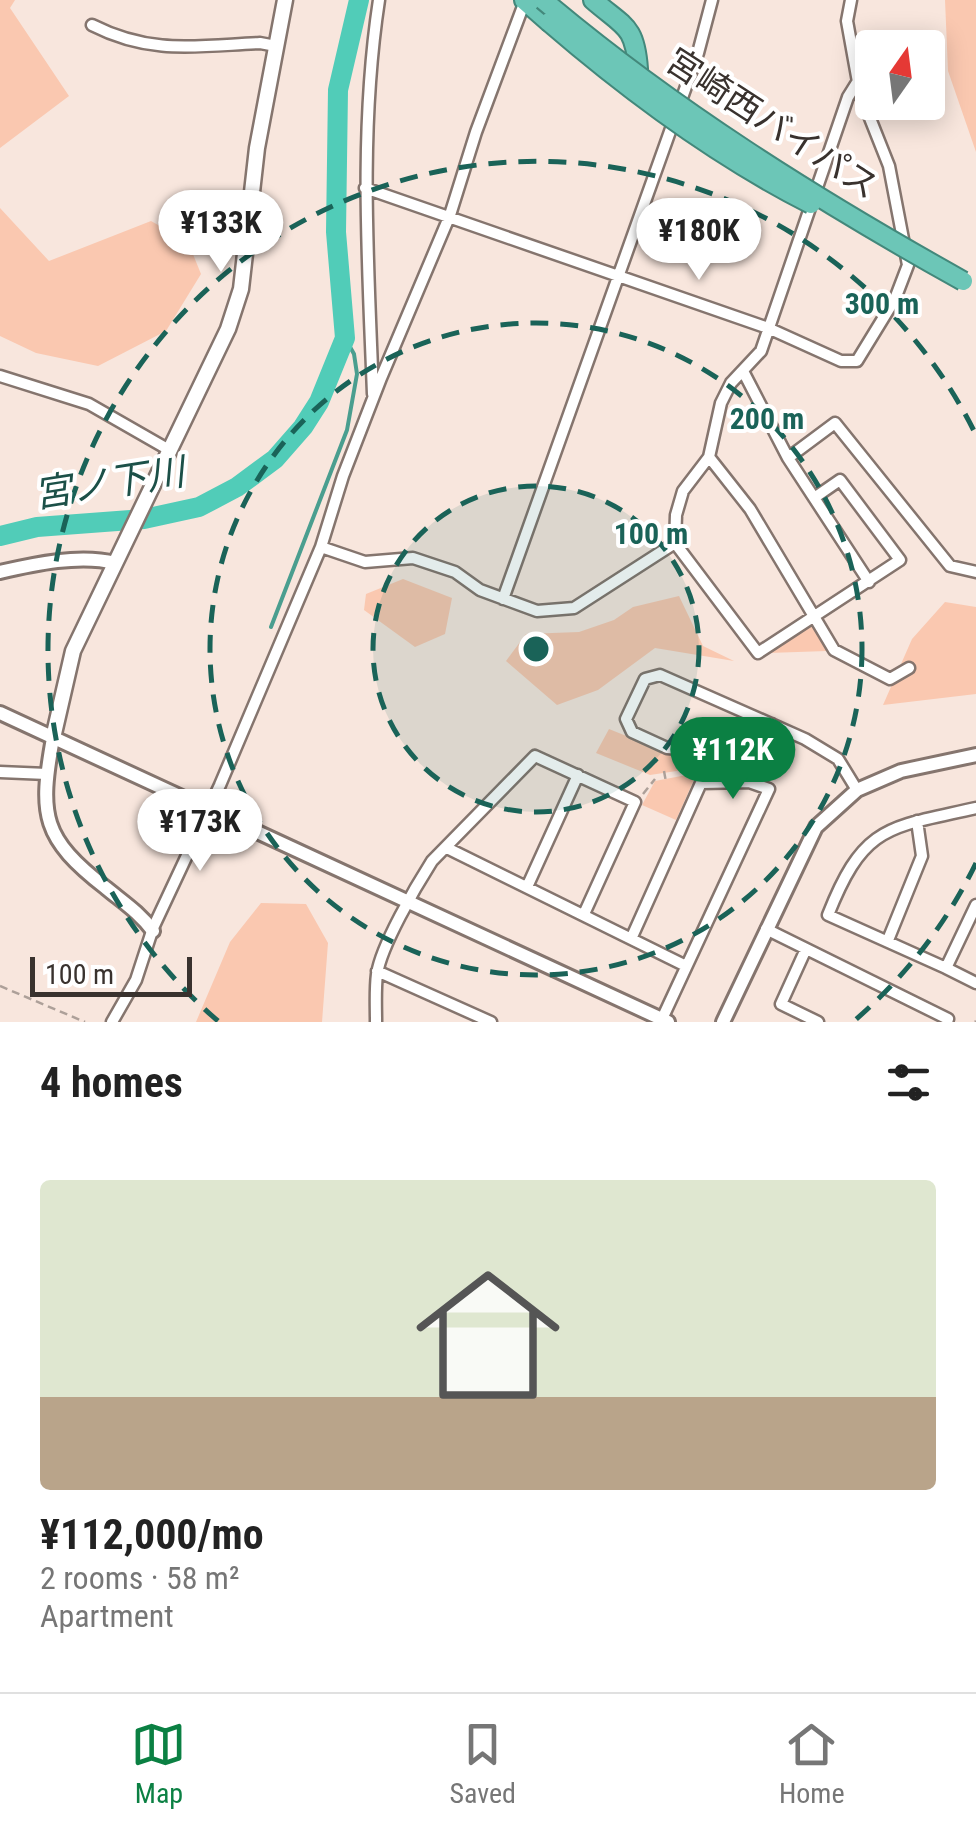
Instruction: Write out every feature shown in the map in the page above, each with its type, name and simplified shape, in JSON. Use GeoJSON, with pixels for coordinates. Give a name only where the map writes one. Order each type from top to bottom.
{"type":"FeatureCollection","features":[{"type":"Feature","properties":{"kind":"highway","name":"宮崎西バイパス"},"geometry":{"type":"LineString","coordinates":[[543,0],[693,114],[910,252],[970,281]]}},
{"type":"Feature","properties":{"kind":"highway","name":"宮崎西バイパス"},"geometry":{"type":"LineString","coordinates":[[555,0],[638,69],[756,150],[970,281]]}},
{"type":"Feature","properties":{"kind":"highway"},"geometry":{"type":"LineString","coordinates":[[593,0],[632,33],[638,69]]}},
{"type":"Feature","properties":{"kind":"highway"},"geometry":{"type":"LineString","coordinates":[[524,1],[671,120],[786,191],[910,252]]}},
{"type":"Feature","properties":{"kind":"main road"},"geometry":{"type":"LineString","coordinates":[[53,738],[73,651],[228,329],[241,289],[257,148],[285,0]]}},
{"type":"Feature","properties":{"kind":"street"},"geometry":{"type":"LineString","coordinates":[[374,400],[366,188],[369,70],[380,0]]}},
{"type":"Feature","properties":{"kind":"street"},"geometry":{"type":"LineString","coordinates":[[503,599],[698,53],[712,0]]}},
{"type":"Feature","properties":{"kind":"street"},"geometry":{"type":"LineString","coordinates":[[851,0],[847,20],[855,64]]}},
{"type":"Feature","properties":{"kind":"street"},"geometry":{"type":"LineString","coordinates":[[112,1022],[136,980],[153,931],[320,547],[343,476],[450,215],[524,1]]}},
{"type":"Feature","properties":{"kind":"street"},"geometry":{"type":"LineString","coordinates":[[92,25],[120,39],[156,48],[260,42],[276,46]]}},
{"type":"Feature","properties":{"kind":"street"},"geometry":{"type":"LineString","coordinates":[[814,498],[840,480],[900,560],[758,653],[675,543],[676,515],[683,491],[708,457],[721,403],[731,384],[760,352],[855,86]]}},
{"type":"Feature","properties":{"kind":"street"},"geometry":{"type":"LineString","coordinates":[[366,188],[768,328],[841,361],[857,362],[901,289],[908,266],[895,191],[871,120]]}},
{"type":"Feature","properties":{"kind":"street"},"geometry":{"type":"LineString","coordinates":[[744,372],[788,458],[869,582]]}},
{"type":"Feature","properties":{"kind":"street"},"geometry":{"type":"LineString","coordinates":[[0,376],[89,404],[171,451]]}},
{"type":"Feature","properties":{"kind":"street"},"geometry":{"type":"LineString","coordinates":[[788,458],[835,423],[950,566],[976,572]]}},
{"type":"Feature","properties":{"kind":"street"},"geometry":{"type":"LineString","coordinates":[[708,457],[750,509],[834,650],[890,679],[909,668]]}},
{"type":"Feature","properties":{"kind":"street"},"geometry":{"type":"LineString","coordinates":[[320,547],[365,562],[413,558],[455,572],[480,590],[537,611],[574,608],[675,543]]}},
{"type":"Feature","properties":{"kind":"street"},"geometry":{"type":"LineString","coordinates":[[0,572],[51,563],[115,563]]}},
{"type":"Feature","properties":{"kind":"street"},"geometry":{"type":"LineString","coordinates":[[772,724],[761,754],[667,748],[632,732],[626,718],[645,678],[660,675],[772,724],[838,759],[857,790]]}},
{"type":"Feature","properties":{"kind":"street"},"geometry":{"type":"LineString","coordinates":[[0,713],[665,1020],[686,966],[770,789],[749,782],[701,782],[631,940]]}},
{"type":"Feature","properties":{"kind":"street"},"geometry":{"type":"LineString","coordinates":[[53,738],[46,813],[54,836],[68,856],[143,918],[153,931]]}},
{"type":"Feature","properties":{"kind":"street"},"geometry":{"type":"LineString","coordinates":[[723,1022],[816,827],[857,790],[901,771],[976,755]]}},
{"type":"Feature","properties":{"kind":"street"},"geometry":{"type":"LineString","coordinates":[[376,1022],[377,971],[408,901],[432,860],[535,756],[635,802],[584,914]]}},
{"type":"Feature","properties":{"kind":"street"},"geometry":{"type":"LineString","coordinates":[[0,772],[47,774]]}},
{"type":"Feature","properties":{"kind":"street"},"geometry":{"type":"LineString","coordinates":[[527,888],[578,775]]}},
{"type":"Feature","properties":{"kind":"street"},"geometry":{"type":"LineString","coordinates":[[976,808],[891,828],[859,854],[828,915],[976,983]]}},
{"type":"Feature","properties":{"kind":"street"},"geometry":{"type":"LineString","coordinates":[[888,940],[922,856],[917,822]]}},
{"type":"Feature","properties":{"kind":"street"},"geometry":{"type":"LineString","coordinates":[[447,848],[686,966]]}},
{"type":"Feature","properties":{"kind":"street"},"geometry":{"type":"LineString","coordinates":[[946,968],[976,905]]}},
{"type":"Feature","properties":{"kind":"street"},"geometry":{"type":"LineString","coordinates":[[766,929],[948,1019],[947,1022]]}},
{"type":"Feature","properties":{"kind":"street"},"geometry":{"type":"LineString","coordinates":[[806,949],[781,1004],[818,1022]]}},
{"type":"Feature","properties":{"kind":"street"},"geometry":{"type":"LineString","coordinates":[[377,971],[491,1022]]}},
{"type":"Feature","properties":{"kind":"path"},"geometry":{"type":"LineString","coordinates":[[664,771],[666,782]]}},
{"type":"Feature","properties":{"kind":"path"},"geometry":{"type":"LineString","coordinates":[[635,802],[655,779]]}},
{"type":"Feature","properties":{"kind":"path"},"geometry":{"type":"LineString","coordinates":[[0,986],[84,1022]]}},
{"type":"Feature","properties":{"kind":"shaded area"},"geometry":{"type":"Polygon","coordinates":[[[0,0],[15,0],[10,8],[69,96],[0,148],[0,0]]]}},
{"type":"Feature","properties":{"kind":"shaded area"},"geometry":{"type":"Polygon","coordinates":[[[945,0],[976,0],[976,152],[948,71],[945,0]]]}},
{"type":"Feature","properties":{"kind":"shaded area"},"geometry":{"type":"Polygon","coordinates":[[[0,208],[49,261],[151,221],[188,242],[201,274],[166,331],[98,366],[36,353],[0,336],[0,208]]]}},
{"type":"Feature","properties":{"kind":"shaded area"},"geometry":{"type":"Polygon","coordinates":[[[403,579],[452,598],[445,634],[415,647],[364,610],[366,594],[403,579]]]}},
{"type":"Feature","properties":{"kind":"shaded area"},"geometry":{"type":"Polygon","coordinates":[[[679,596],[703,646],[734,661],[655,648],[598,690],[557,705],[506,661],[526,634],[579,632],[614,620],[633,607],[679,596]]]}},
{"type":"Feature","properties":{"kind":"shaded area"},"geometry":{"type":"Polygon","coordinates":[[[945,602],[976,607],[976,694],[883,705],[912,639],[945,602]]]}},
{"type":"Feature","properties":{"kind":"shaded area"},"geometry":{"type":"Polygon","coordinates":[[[813,624],[827,651],[768,653],[813,624]]]}},
{"type":"Feature","properties":{"kind":"shaded area"},"geometry":{"type":"Polygon","coordinates":[[[609,729],[666,752],[704,757],[703,767],[650,775],[596,753],[609,729]]]}},
{"type":"Feature","properties":{"kind":"shaded area"},"geometry":{"type":"Polygon","coordinates":[[[697,773],[676,820],[642,805],[655,781],[697,773]]]}},
{"type":"Feature","properties":{"kind":"shaded area"},"geometry":{"type":"Polygon","coordinates":[[[261,903],[306,904],[328,943],[322,1022],[196,1022],[230,942],[261,903]]]}},
{"type":"Feature","properties":{"kind":"waterway","name":"宮ノ下川"},"geometry":{"type":"LineString","coordinates":[[0,536],[37,527],[144,519],[199,507],[237,487],[275,459],[303,427],[319,402],[345,338],[336,232],[338,90],[359,0]]}},
{"type":"Feature","properties":{"kind":"waterway"},"geometry":{"type":"LineString","coordinates":[[271,627],[347,430],[357,374],[354,354],[345,338]]}}]}
